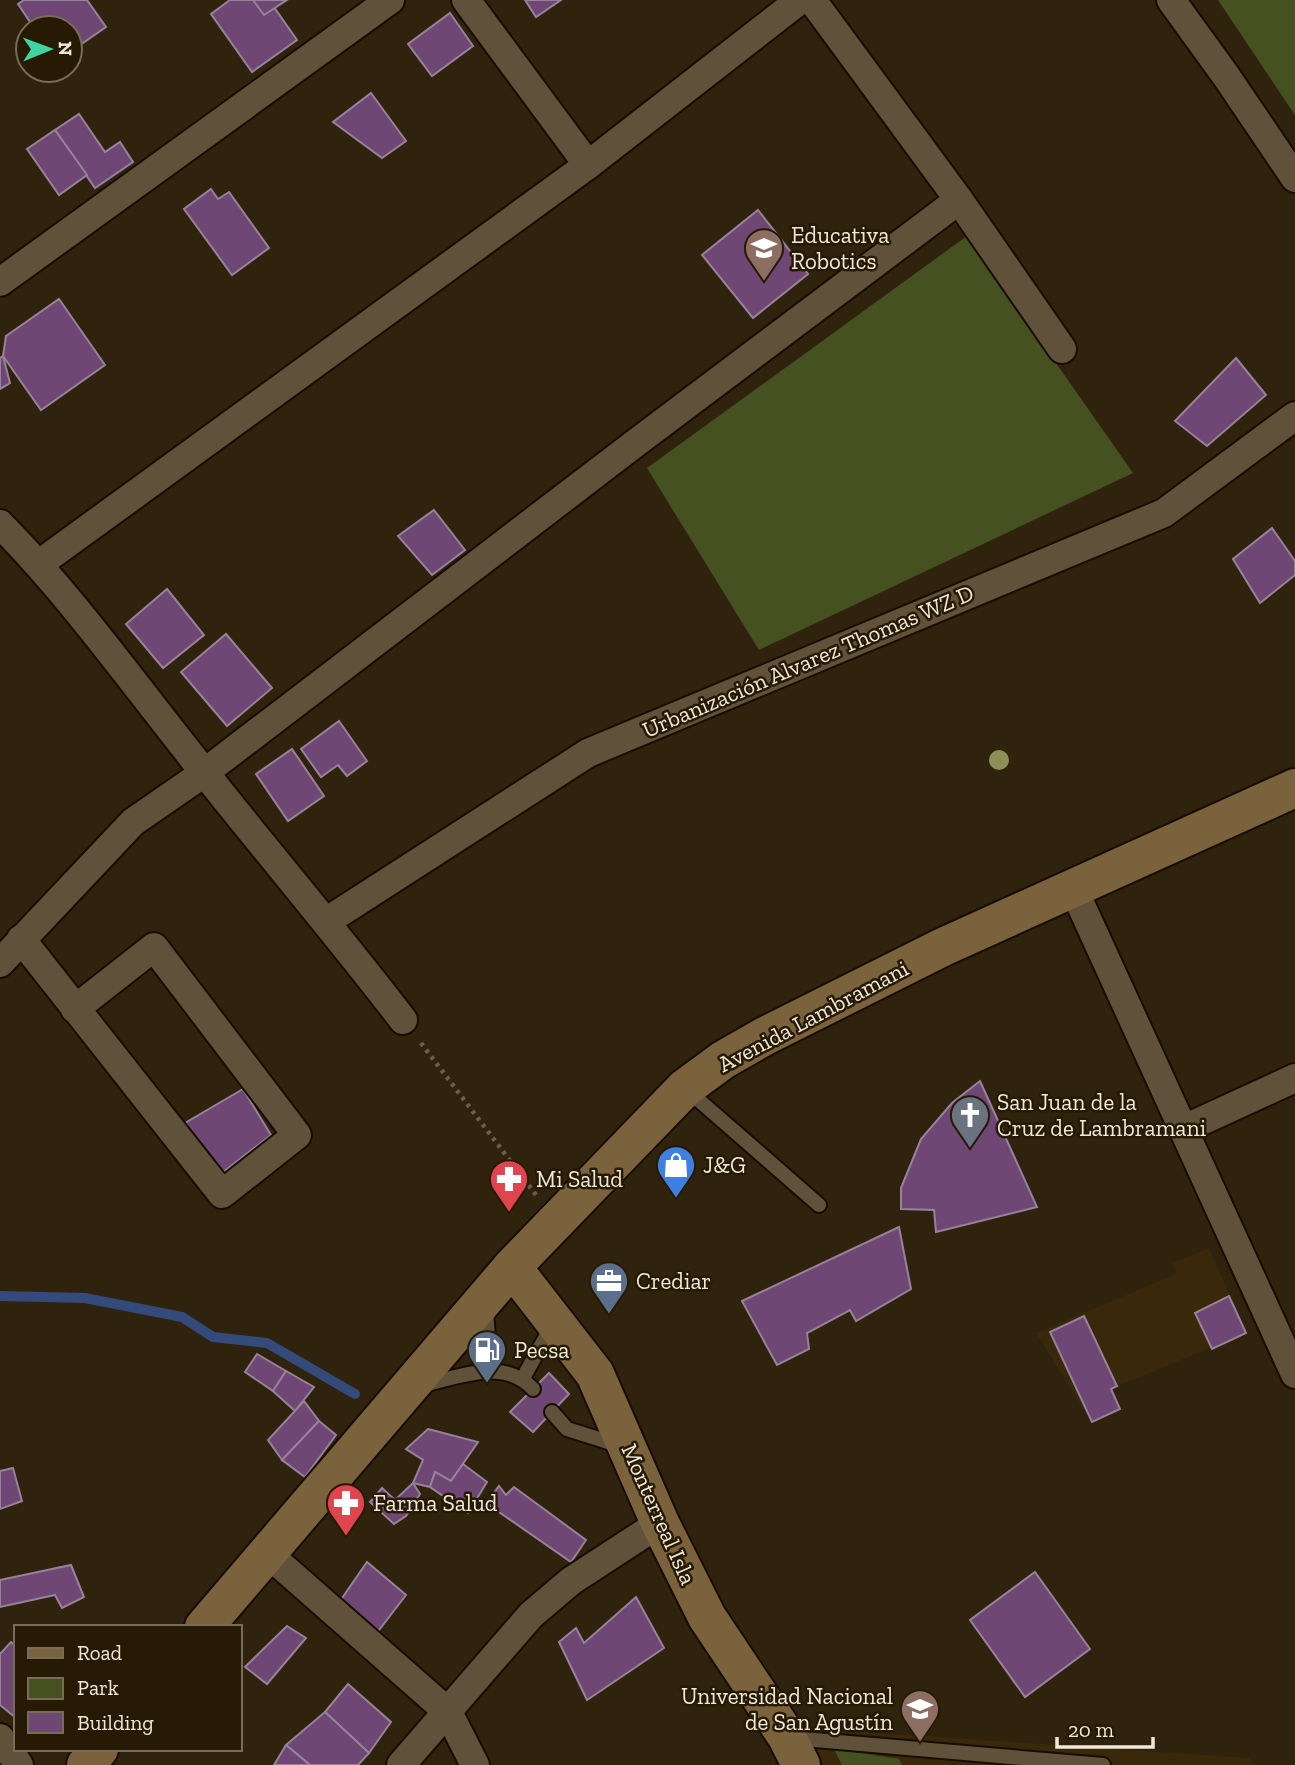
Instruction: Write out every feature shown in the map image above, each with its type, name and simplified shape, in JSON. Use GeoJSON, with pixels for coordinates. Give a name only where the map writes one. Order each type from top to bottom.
{"type":"FeatureCollection","features":[{"type":"Feature","properties":{"kind":"main road","name":"Avenida Lambramani"},"geometry":{"type":"LineString","coordinates":[[206,1625],[512,1267],[685,1088],[723,1060],[765,1036],[943,947],[1295,788]]}},
{"type":"Feature","properties":{"kind":"main road","name":"Monterreal Isla"},"geometry":{"type":"LineString","coordinates":[[512,1267],[595,1374],[660,1523],[707,1617],[794,1751]]}},
{"type":"Feature","properties":{"kind":"main road"},"geometry":{"type":"LineString","coordinates":[[86,1765],[97,1751]]}},
{"type":"Feature","properties":{"kind":"street"},"geometry":{"type":"LineString","coordinates":[[0,282],[390,0]]}},
{"type":"Feature","properties":{"kind":"street"},"geometry":{"type":"LineString","coordinates":[[466,0],[588,165]]}},
{"type":"Feature","properties":{"kind":"street"},"geometry":{"type":"LineString","coordinates":[[39,564],[588,165],[800,0]]}},
{"type":"Feature","properties":{"kind":"street"},"geometry":{"type":"LineString","coordinates":[[812,0],[959,200],[1062,349]]}},
{"type":"Feature","properties":{"kind":"street"},"geometry":{"type":"LineString","coordinates":[[1171,0],[1295,178]]}},
{"type":"Feature","properties":{"kind":"street"},"geometry":{"type":"LineString","coordinates":[[0,963],[133,821],[204,773],[959,200]]}},
{"type":"Feature","properties":{"kind":"street","name":"Urbanización Alvarez Thomas WZ D"},"geometry":{"type":"LineString","coordinates":[[327,921],[588,753],[1164,513],[1295,416]]}},
{"type":"Feature","properties":{"kind":"street"},"geometry":{"type":"LineString","coordinates":[[0,524],[39,564],[204,773],[327,921],[403,1020]]}},
{"type":"Feature","properties":{"kind":"street"},"geometry":{"type":"LineString","coordinates":[[1074,890],[1295,1374]]}},
{"type":"Feature","properties":{"kind":"street"},"geometry":{"type":"LineString","coordinates":[[20,939],[75,1009],[222,1194],[297,1135],[154,947],[75,1009]]}},
{"type":"Feature","properties":{"kind":"street"},"geometry":{"type":"LineString","coordinates":[[1184,1129],[1295,1078]]}},
{"type":"Feature","properties":{"kind":"street"},"geometry":{"type":"LineString","coordinates":[[401,1765],[531,1615],[570,1581],[660,1523]]}},
{"type":"Feature","properties":{"kind":"street"},"geometry":{"type":"LineString","coordinates":[[267,1553],[447,1712],[475,1765]]}},
{"type":"Feature","properties":{"kind":"street"},"geometry":{"type":"LineString","coordinates":[[0,1738],[19,1765]]}},
{"type":"Feature","properties":{"kind":"lane"},"geometry":{"type":"LineString","coordinates":[[685,1088],[819,1205]]}},
{"type":"Feature","properties":{"kind":"lane"},"geometry":{"type":"LineString","coordinates":[[485,1298],[490,1370]]}},
{"type":"Feature","properties":{"kind":"lane"},"geometry":{"type":"LineString","coordinates":[[523,1378],[554,1321]]}},
{"type":"Feature","properties":{"kind":"lane"},"geometry":{"type":"LineString","coordinates":[[408,1388],[490,1370],[523,1378],[533,1389]]}},
{"type":"Feature","properties":{"kind":"lane"},"geometry":{"type":"LineString","coordinates":[[552,1412],[567,1429],[629,1448]]}},
{"type":"Feature","properties":{"kind":"lane"},"geometry":{"type":"LineString","coordinates":[[794,1751],[1103,1765]]}},
{"type":"Feature","properties":{"kind":"path"},"geometry":{"type":"LineString","coordinates":[[403,1020],[555,1220]]}},
{"type":"Feature","properties":{"kind":"shaded area"},"geometry":{"type":"Polygon","coordinates":[[[1209,1248],[1246,1333],[1111,1389],[1120,1409],[1092,1422],[1036,1333],[1176,1274],[1173,1263],[1209,1248]]]}},
{"type":"Feature","properties":{"kind":"shaded area","name":"Universidad Nacional de San Agustín"},"geometry":{"type":"Polygon","coordinates":[[[805,1728],[1249,1758],[1255,1765],[824,1765],[805,1728]]]}},
{"type":"Feature","properties":{"kind":"green space"},"geometry":{"type":"Polygon","coordinates":[[[1218,0],[1295,0],[1295,115],[1218,0]]]}},
{"type":"Feature","properties":{"kind":"green space"},"geometry":{"type":"Polygon","coordinates":[[[967,236],[1133,473],[759,650],[647,468],[967,236]]]}},
{"type":"Feature","properties":{"kind":"green space"},"geometry":{"type":"Polygon","coordinates":[[[834,1749],[899,1759],[902,1765],[842,1765],[834,1749]]]}},
{"type":"Feature","properties":{"kind":"building"},"geometry":{"type":"Polygon","coordinates":[[[24,0],[87,0],[106,27],[84,42],[84,14],[25,14],[18,4],[24,0]]]}},
{"type":"Feature","properties":{"kind":"building"},"geometry":{"type":"Polygon","coordinates":[[[230,0],[269,0],[297,40],[252,72],[211,14],[230,0]]]}},
{"type":"Feature","properties":{"kind":"building"},"geometry":{"type":"Polygon","coordinates":[[[253,0],[287,0],[264,15],[253,0]]]}},
{"type":"Feature","properties":{"kind":"building"},"geometry":{"type":"Polygon","coordinates":[[[525,0],[561,0],[536,17],[525,0]]]}},
{"type":"Feature","properties":{"kind":"building"},"geometry":{"type":"Polygon","coordinates":[[[450,13],[473,46],[432,76],[408,44],[450,13]]]}},
{"type":"Feature","properties":{"kind":"building"},"geometry":{"type":"Polygon","coordinates":[[[371,93],[406,141],[382,158],[333,122],[371,93]]]}},
{"type":"Feature","properties":{"kind":"building"},"geometry":{"type":"Polygon","coordinates":[[[79,114],[105,152],[120,142],[133,162],[95,188],[55,130],[79,114]]]}},
{"type":"Feature","properties":{"kind":"building"},"geometry":{"type":"Polygon","coordinates":[[[55,130],[87,175],[59,195],[27,149],[55,130]]]}},
{"type":"Feature","properties":{"kind":"building"},"geometry":{"type":"Polygon","coordinates":[[[211,189],[218,199],[229,192],[269,248],[232,275],[184,209],[211,189]]]}},
{"type":"Feature","properties":{"kind":"building"},"geometry":{"type":"Polygon","coordinates":[[[758,210],[808,274],[753,318],[702,255],[758,210]]]}},
{"type":"Feature","properties":{"kind":"building"},"geometry":{"type":"Polygon","coordinates":[[[59,299],[105,365],[41,410],[3,356],[6,336],[59,299]]]}},
{"type":"Feature","properties":{"kind":"building"},"geometry":{"type":"Polygon","coordinates":[[[3,356],[10,383],[0,389],[0,358],[3,356]]]}},
{"type":"Feature","properties":{"kind":"building"},"geometry":{"type":"Polygon","coordinates":[[[1236,358],[1266,395],[1207,446],[1175,421],[1236,358]]]}},
{"type":"Feature","properties":{"kind":"building"},"geometry":{"type":"Polygon","coordinates":[[[434,510],[465,550],[432,575],[398,536],[434,510]]]}},
{"type":"Feature","properties":{"kind":"building"},"geometry":{"type":"Polygon","coordinates":[[[1272,528],[1295,561],[1295,575],[1260,603],[1233,559],[1272,528]]]}},
{"type":"Feature","properties":{"kind":"building"},"geometry":{"type":"Polygon","coordinates":[[[167,589],[204,635],[163,668],[126,624],[167,589]]]}},
{"type":"Feature","properties":{"kind":"building"},"geometry":{"type":"Polygon","coordinates":[[[226,634],[272,688],[227,726],[181,672],[226,634]]]}},
{"type":"Feature","properties":{"kind":"building"},"geometry":{"type":"Polygon","coordinates":[[[339,721],[367,761],[347,776],[338,765],[321,777],[301,749],[339,721]]]}},
{"type":"Feature","properties":{"kind":"building"},"geometry":{"type":"Polygon","coordinates":[[[292,749],[324,796],[288,821],[256,774],[292,749]]]}},
{"type":"Feature","properties":{"kind":"building"},"geometry":{"type":"Polygon","coordinates":[[[980,1081],[1037,1207],[936,1232],[934,1210],[901,1209],[901,1188],[921,1139],[952,1103],[980,1081]]]}},
{"type":"Feature","properties":{"kind":"building"},"geometry":{"type":"Polygon","coordinates":[[[243,1089],[271,1135],[222,1173],[185,1123],[243,1089]]]}},
{"type":"Feature","properties":{"kind":"building"},"geometry":{"type":"Polygon","coordinates":[[[899,1227],[911,1289],[856,1321],[850,1310],[807,1333],[809,1349],[777,1365],[742,1301],[899,1227]]]}},
{"type":"Feature","properties":{"kind":"building"},"geometry":{"type":"Polygon","coordinates":[[[1229,1296],[1246,1333],[1212,1349],[1195,1313],[1229,1296]]]}},
{"type":"Feature","properties":{"kind":"building"},"geometry":{"type":"Polygon","coordinates":[[[1084,1316],[1117,1386],[1111,1389],[1120,1409],[1092,1422],[1050,1332],[1084,1316]]]}},
{"type":"Feature","properties":{"kind":"building"},"geometry":{"type":"Polygon","coordinates":[[[257,1354],[286,1371],[273,1391],[245,1372],[257,1354]]]}},
{"type":"Feature","properties":{"kind":"building"},"geometry":{"type":"Polygon","coordinates":[[[286,1371],[314,1387],[295,1411],[273,1391],[286,1371]]]}},
{"type":"Feature","properties":{"kind":"building"},"geometry":{"type":"Polygon","coordinates":[[[549,1373],[569,1394],[533,1432],[510,1412],[549,1373]]]}},
{"type":"Feature","properties":{"kind":"building"},"geometry":{"type":"Polygon","coordinates":[[[304,1401],[319,1421],[282,1460],[268,1440],[304,1401]]]}},
{"type":"Feature","properties":{"kind":"building"},"geometry":{"type":"Polygon","coordinates":[[[319,1421],[336,1435],[305,1477],[282,1460],[319,1421]]]}},
{"type":"Feature","properties":{"kind":"building"},"geometry":{"type":"Polygon","coordinates":[[[428,1429],[478,1442],[451,1481],[435,1472],[430,1487],[413,1483],[423,1460],[406,1449],[428,1429]]]}},
{"type":"Feature","properties":{"kind":"building"},"geometry":{"type":"Polygon","coordinates":[[[463,1464],[487,1482],[468,1513],[430,1487],[435,1472],[451,1481],[463,1464]]]}},
{"type":"Feature","properties":{"kind":"building"},"geometry":{"type":"Polygon","coordinates":[[[13,1468],[22,1501],[0,1509],[0,1471],[13,1468]]]}},
{"type":"Feature","properties":{"kind":"building"},"geometry":{"type":"Polygon","coordinates":[[[413,1483],[420,1494],[406,1516],[394,1524],[370,1502],[382,1488],[395,1500],[413,1483]]]}},
{"type":"Feature","properties":{"kind":"building"},"geometry":{"type":"Polygon","coordinates":[[[499,1486],[506,1495],[514,1487],[586,1540],[571,1562],[486,1503],[499,1486]]]}},
{"type":"Feature","properties":{"kind":"building"},"geometry":{"type":"Polygon","coordinates":[[[367,1562],[406,1595],[376,1634],[340,1601],[367,1562]]]}},
{"type":"Feature","properties":{"kind":"building"},"geometry":{"type":"Polygon","coordinates":[[[71,1565],[84,1597],[62,1608],[55,1595],[0,1607],[0,1580],[71,1565]]]}},
{"type":"Feature","properties":{"kind":"building"},"geometry":{"type":"Polygon","coordinates":[[[1035,1572],[1090,1649],[1025,1697],[970,1620],[1035,1572]]]}},
{"type":"Feature","properties":{"kind":"building"},"geometry":{"type":"Polygon","coordinates":[[[636,1597],[664,1648],[587,1700],[559,1642],[576,1628],[584,1643],[636,1597]]]}},
{"type":"Feature","properties":{"kind":"building"},"geometry":{"type":"Polygon","coordinates":[[[287,1626],[306,1638],[267,1684],[245,1667],[287,1626]]]}},
{"type":"Feature","properties":{"kind":"building"},"geometry":{"type":"Polygon","coordinates":[[[11,1642],[14,1644],[14,1716],[0,1705],[0,1654],[11,1642]]]}},
{"type":"Feature","properties":{"kind":"building"},"geometry":{"type":"Polygon","coordinates":[[[348,1684],[391,1722],[369,1753],[325,1712],[348,1684]]]}},
{"type":"Feature","properties":{"kind":"building"},"geometry":{"type":"Polygon","coordinates":[[[325,1712],[369,1753],[358,1765],[310,1765],[286,1745],[325,1712]]]}},
{"type":"Feature","properties":{"kind":"building"},"geometry":{"type":"Polygon","coordinates":[[[286,1745],[310,1765],[274,1765],[286,1745]]]}},
{"type":"Feature","properties":{"kind":"waterway"},"geometry":{"type":"LineString","coordinates":[[0,1296],[85,1298],[182,1317],[213,1337],[267,1343],[355,1394]]}},
{"type":"Feature","properties":{"kind":"place","name":"Educativa Robotics"},"geometry":{"type":"Point","coordinates":[764,282]}},
{"type":"Feature","properties":{"kind":"place","name":"San Juan de la Cruz de Lambramani"},"geometry":{"type":"Point","coordinates":[970,1149]}},
{"type":"Feature","properties":{"kind":"place","name":"J&G"},"geometry":{"type":"Point","coordinates":[676,1199]}},
{"type":"Feature","properties":{"kind":"place","name":"Mi Salud"},"geometry":{"type":"Point","coordinates":[509,1213]}},
{"type":"Feature","properties":{"kind":"place","name":"Crediar"},"geometry":{"type":"Point","coordinates":[609,1315]}},
{"type":"Feature","properties":{"kind":"place","name":"Pecsa"},"geometry":{"type":"Point","coordinates":[487,1384]}},
{"type":"Feature","properties":{"kind":"place","name":"Farma Salud"},"geometry":{"type":"Point","coordinates":[346,1537]}},
{"type":"Feature","properties":{"kind":"place","name":"Universidad Nacional de San Agustín"},"geometry":{"type":"Point","coordinates":[920,1743]}}]}
